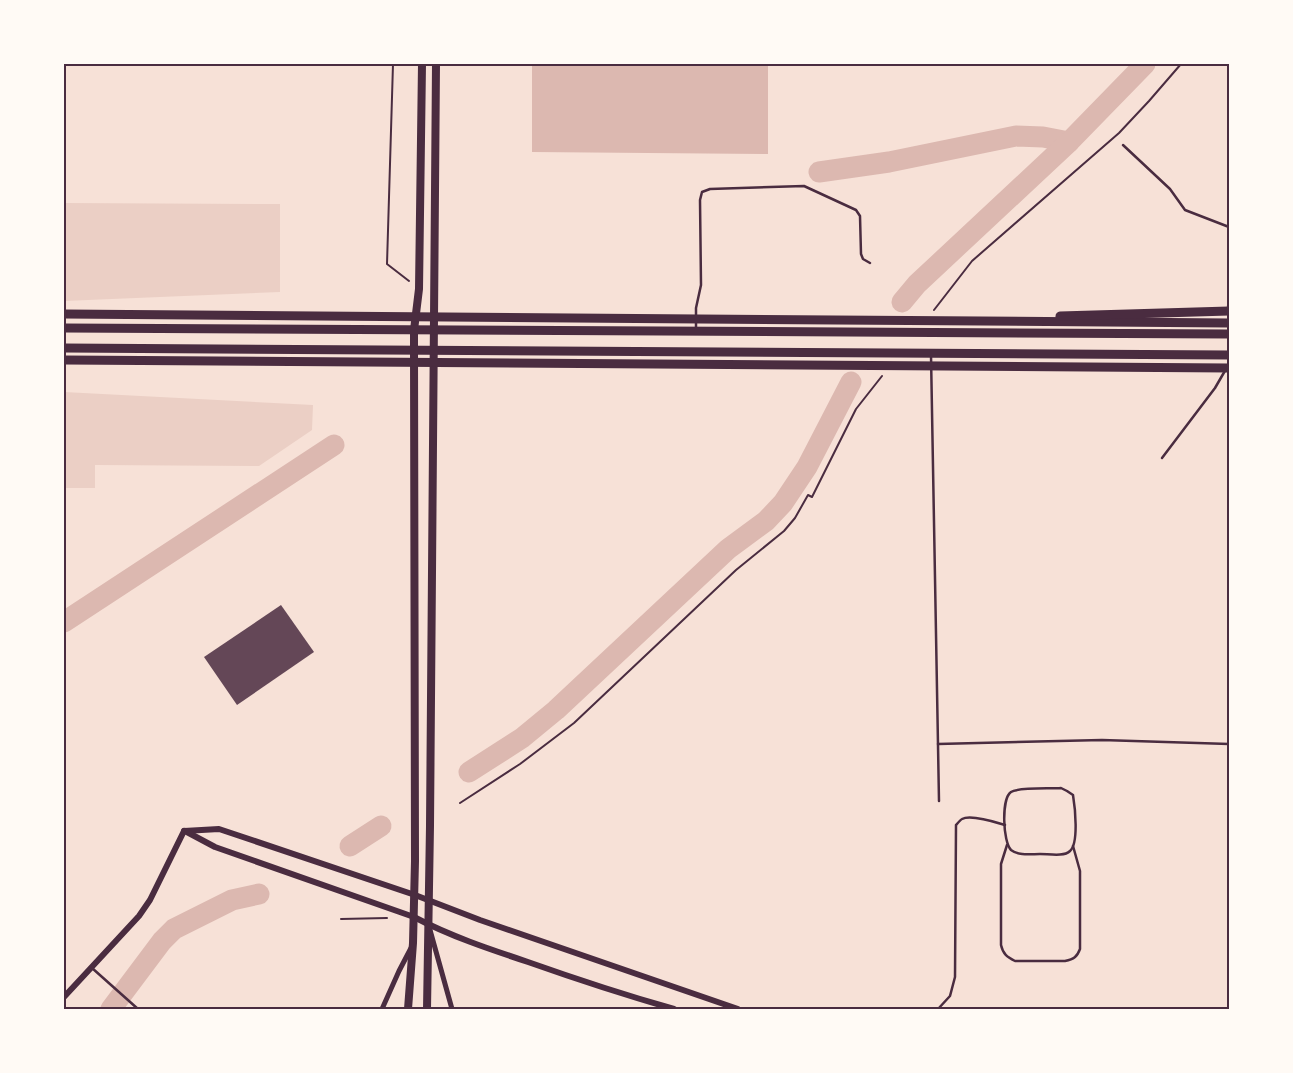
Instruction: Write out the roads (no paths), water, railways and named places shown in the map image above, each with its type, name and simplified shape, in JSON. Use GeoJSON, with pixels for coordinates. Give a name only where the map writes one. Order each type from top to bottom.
{"type":"FeatureCollection","features":[{"type":"Feature","properties":{"kind":"highway"},"geometry":{"type":"LineString","coordinates":[[918,321],[1229,310]]}},
{"type":"Feature","properties":{"kind":"highway"},"geometry":{"type":"LineString","coordinates":[[64,314],[1228,324]]}},
{"type":"Feature","properties":{"kind":"highway"},"geometry":{"type":"LineString","coordinates":[[64,328],[1229,334]]}},
{"type":"Feature","properties":{"kind":"highway"},"geometry":{"type":"LineString","coordinates":[[64,348],[1229,355]]}},
{"type":"Feature","properties":{"kind":"highway"},"geometry":{"type":"LineString","coordinates":[[64,360],[1229,366]]}},
{"type":"Feature","properties":{"kind":"main road"},"geometry":{"type":"LineString","coordinates":[[408,1009],[414,917],[414,330],[419,289],[422,64]]}},
{"type":"Feature","properties":{"kind":"main road"},"geometry":{"type":"LineString","coordinates":[[427,1009],[436,64]]}},
{"type":"Feature","properties":{"kind":"street"},"geometry":{"type":"LineString","coordinates":[[184,831],[220,829],[738,1009]]}},
{"type":"Feature","properties":{"kind":"street"},"geometry":{"type":"LineString","coordinates":[[184,831],[214,847],[414,917],[429,925],[485,947],[617,992],[674,1009]]}},
{"type":"Feature","properties":{"kind":"street"},"geometry":{"type":"LineString","coordinates":[[64,997],[139,916],[150,900],[184,831]]}},
{"type":"Feature","properties":{"kind":"street"},"geometry":{"type":"LineString","coordinates":[[429,925],[452,1009]]}},
{"type":"Feature","properties":{"kind":"street"},"geometry":{"type":"LineString","coordinates":[[382,1009],[413,943]]}},
{"type":"Feature","properties":{"kind":"lane"},"geometry":{"type":"LineString","coordinates":[[1123,145],[1170,189],[1186,210],[1229,227]]}},
{"type":"Feature","properties":{"kind":"lane"},"geometry":{"type":"LineString","coordinates":[[696,331],[696,308],[701,285],[700,200],[702,192],[705,190],[804,186],[856,210],[860,216],[861,254],[863,259],[870,263]]}},
{"type":"Feature","properties":{"kind":"lane"},"geometry":{"type":"LineString","coordinates":[[1228,324],[1229,295]]}},
{"type":"Feature","properties":{"kind":"lane"},"geometry":{"type":"LineString","coordinates":[[931,353],[939,802]]}},
{"type":"Feature","properties":{"kind":"lane"},"geometry":{"type":"LineString","coordinates":[[1162,458],[1215,388],[1229,366]]}},
{"type":"Feature","properties":{"kind":"lane"},"geometry":{"type":"LineString","coordinates":[[938,744],[1102,740],[1229,744]]}},
{"type":"Feature","properties":{"kind":"lane"},"geometry":{"type":"LineString","coordinates":[[1061,788],[1073,795],[1074,846],[1080,871],[1080,949],[1072,960],[1015,961],[1003,952],[1001,945],[1001,864],[1007,845],[1005,825],[1005,805],[1011,792],[1061,788]]}},
{"type":"Feature","properties":{"kind":"lane"},"geometry":{"type":"LineString","coordinates":[[938,1009],[950,996],[955,977],[956,825],[961,820],[968,818],[1005,825]]}},
{"type":"Feature","properties":{"kind":"lane"},"geometry":{"type":"LineString","coordinates":[[1007,845],[1012,851],[1019,854],[1062,854],[1070,852],[1074,846]]}},
{"type":"Feature","properties":{"kind":"lane"},"geometry":{"type":"LineString","coordinates":[[91,967],[138,1009]]}},
{"type":"Feature","properties":{"kind":"waterway"},"geometry":{"type":"LineString","coordinates":[[902,302],[917,284],[1069,142],[1145,64]]}},
{"type":"Feature","properties":{"kind":"waterway"},"geometry":{"type":"LineString","coordinates":[[819,172],[889,162],[1016,136],[1043,137],[1069,142]]}},
{"type":"Feature","properties":{"kind":"waterway"},"geometry":{"type":"LineString","coordinates":[[469,772],[522,738],[556,710],[728,549],[766,521],[783,503],[807,467],[851,382]]}},
{"type":"Feature","properties":{"kind":"waterway"},"geometry":{"type":"LineString","coordinates":[[64,622],[334,445]]}},
{"type":"Feature","properties":{"kind":"waterway"},"geometry":{"type":"LineString","coordinates":[[350,846],[381,826]]}},
{"type":"Feature","properties":{"kind":"waterway"},"geometry":{"type":"LineString","coordinates":[[111,1009],[162,941],[174,929],[232,900],[259,894]]}}]}
